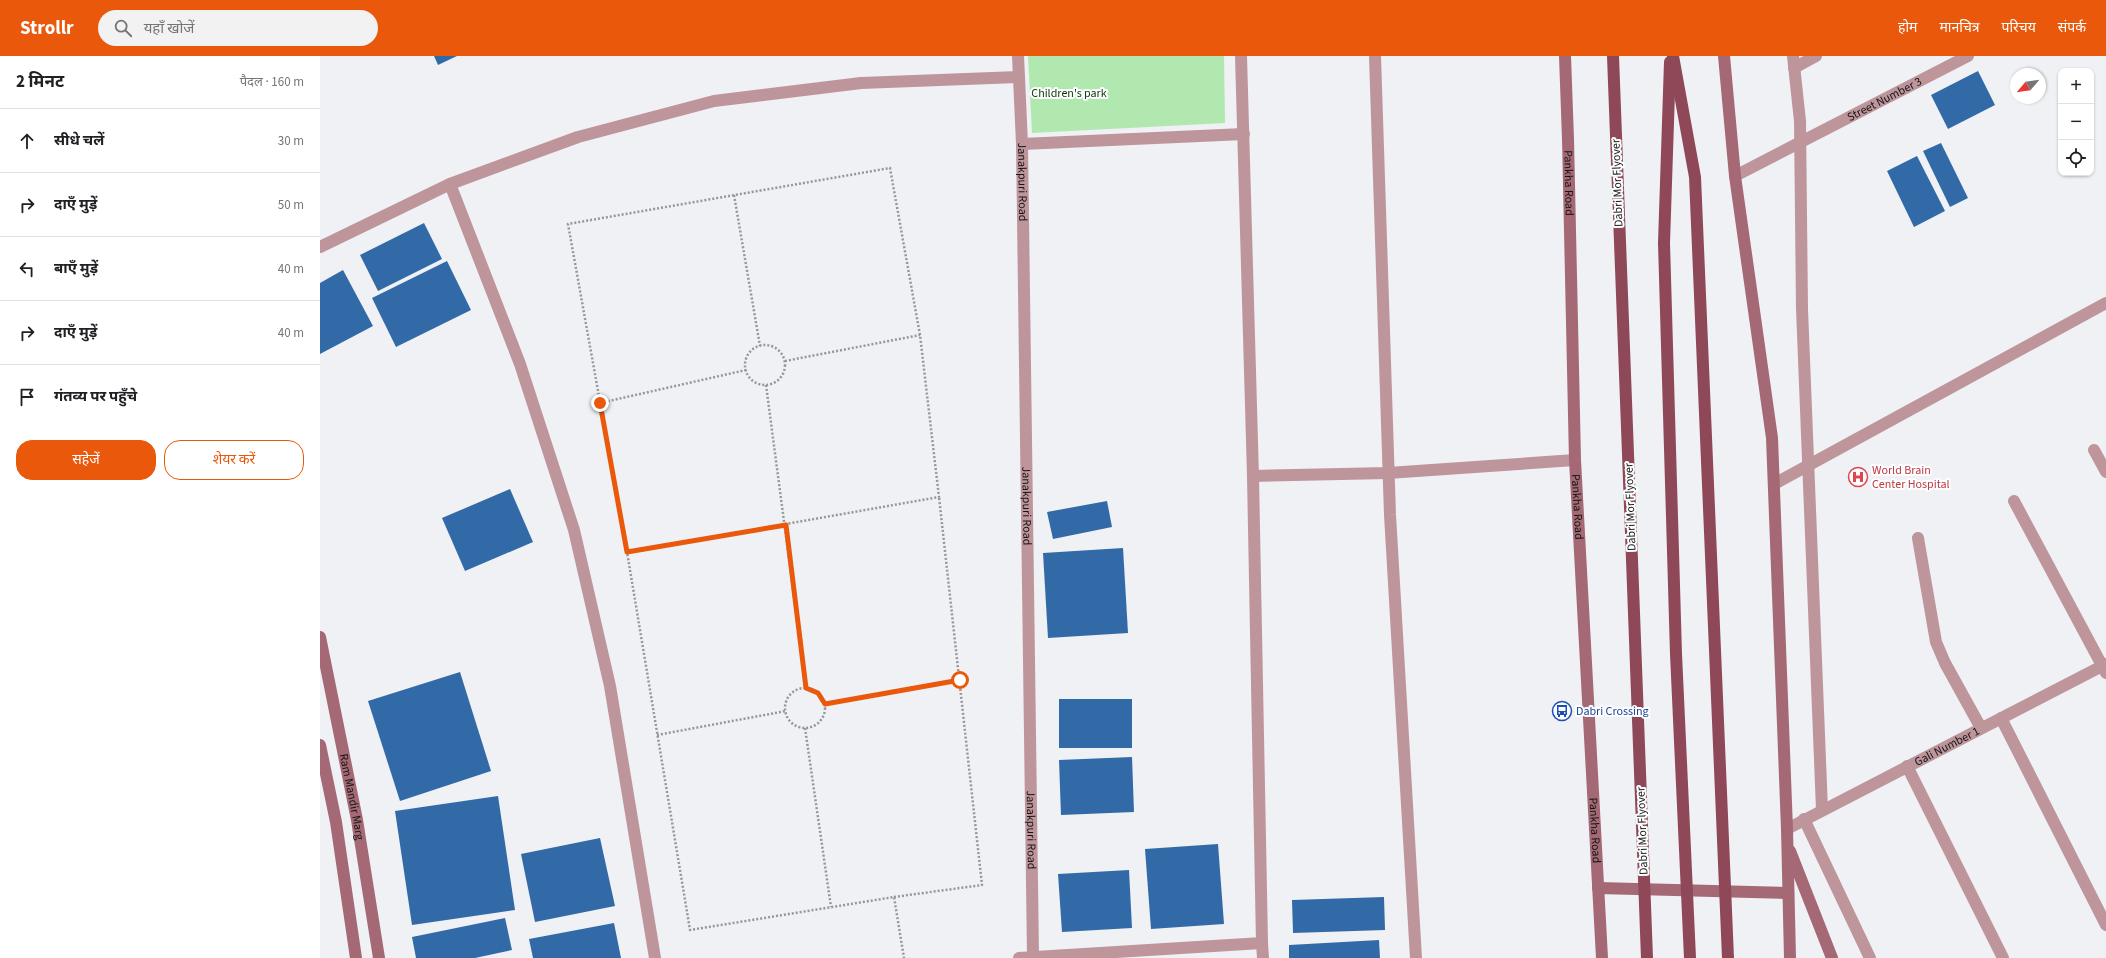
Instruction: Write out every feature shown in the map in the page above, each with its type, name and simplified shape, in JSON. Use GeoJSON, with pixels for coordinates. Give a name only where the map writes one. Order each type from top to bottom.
{"type":"FeatureCollection","features":[{"type":"Feature","properties":{"kind":"main road","name":"Pankha Road"},"geometry":{"type":"LineString","coordinates":[[1564,56],[1568,139],[1575,460],[1602,958]]}},
{"type":"Feature","properties":{"kind":"main road","name":"Dabri Mor Flyover"},"geometry":{"type":"LineString","coordinates":[[1613,56],[1647,958]]}},
{"type":"Feature","properties":{"kind":"main road"},"geometry":{"type":"LineString","coordinates":[[1672,56],[1664,243],[1676,654],[1690,958]]}},
{"type":"Feature","properties":{"kind":"main road"},"geometry":{"type":"LineString","coordinates":[[1672,56],[1695,177],[1728,958]]}},
{"type":"Feature","properties":{"kind":"main road"},"geometry":{"type":"LineString","coordinates":[[1724,56],[1735,176],[1772,438],[1787,829],[1790,958]]}},
{"type":"Feature","properties":{"kind":"main road","name":"Ram Mandir Marg"},"geometry":{"type":"LineString","coordinates":[[320,637],[348,776],[378,958]]}},
{"type":"Feature","properties":{"kind":"main road","name":"Ram Mandir Marg"},"geometry":{"type":"LineString","coordinates":[[320,745],[324,783],[336,822],[356,958]]}},
{"type":"Feature","properties":{"kind":"main road"},"geometry":{"type":"LineString","coordinates":[[324,783],[348,776]]}},
{"type":"Feature","properties":{"kind":"main road"},"geometry":{"type":"LineString","coordinates":[[1787,842],[1832,958]]}},
{"type":"Feature","properties":{"kind":"main road"},"geometry":{"type":"LineString","coordinates":[[1598,888],[1788,893]]}},
{"type":"Feature","properties":{"kind":"street","name":"Janakpuri Road"},"geometry":{"type":"LineString","coordinates":[[1018,56],[1022,144],[1033,956]]}},
{"type":"Feature","properties":{"kind":"street"},"geometry":{"type":"LineString","coordinates":[[1241,56],[1253,476],[1263,958]]}},
{"type":"Feature","properties":{"kind":"street"},"geometry":{"type":"LineString","coordinates":[[1375,56],[1388,473],[1416,958]]}},
{"type":"Feature","properties":{"kind":"street"},"geometry":{"type":"LineString","coordinates":[[1816,56],[1794,62],[1800,141],[1802,309],[1822,810]]}},
{"type":"Feature","properties":{"kind":"street","name":"Street Number 3"},"geometry":{"type":"LineString","coordinates":[[1735,176],[1800,141],[1968,56]]}},
{"type":"Feature","properties":{"kind":"street"},"geometry":{"type":"LineString","coordinates":[[320,247],[450,184],[578,138],[714,101],[861,83],[1019,77]]}},
{"type":"Feature","properties":{"kind":"street"},"geometry":{"type":"LineString","coordinates":[[1022,144],[1244,134]]}},
{"type":"Feature","properties":{"kind":"street"},"geometry":{"type":"LineString","coordinates":[[450,184],[520,364],[574,530],[610,686],[655,958]]}},
{"type":"Feature","properties":{"kind":"street"},"geometry":{"type":"LineString","coordinates":[[1774,484],[2106,303]]}},
{"type":"Feature","properties":{"kind":"street"},"geometry":{"type":"LineString","coordinates":[[2094,450],[2106,472]]}},
{"type":"Feature","properties":{"kind":"street"},"geometry":{"type":"LineString","coordinates":[[1253,476],[1388,473],[1575,460]]}},
{"type":"Feature","properties":{"kind":"street"},"geometry":{"type":"LineString","coordinates":[[2014,501],[2105,668]]}},
{"type":"Feature","properties":{"kind":"street"},"geometry":{"type":"LineString","coordinates":[[1918,538],[1936,642],[1945,663],[1981,728]]}},
{"type":"Feature","properties":{"kind":"street","name":"Gali Number 1"},"geometry":{"type":"LineString","coordinates":[[1787,829],[1981,728],[2105,668]]}},
{"type":"Feature","properties":{"kind":"street"},"geometry":{"type":"LineString","coordinates":[[2001,718],[2106,925]]}},
{"type":"Feature","properties":{"kind":"street"},"geometry":{"type":"LineString","coordinates":[[1907,766],[2003,958]]}},
{"type":"Feature","properties":{"kind":"street"},"geometry":{"type":"LineString","coordinates":[[1804,819],[1870,958]]}},
{"type":"Feature","properties":{"kind":"street"},"geometry":{"type":"LineString","coordinates":[[1019,958],[1262,943]]}},
{"type":"Feature","properties":{"kind":"path"},"geometry":{"type":"LineString","coordinates":[[890,168],[920,335],[982,885],[894,897],[690,930],[627,552],[568,224],[890,168]]}},
{"type":"Feature","properties":{"kind":"path"},"geometry":{"type":"LineString","coordinates":[[734,195],[760,346]]}},
{"type":"Feature","properties":{"kind":"path"},"geometry":{"type":"LineString","coordinates":[[785,361],[920,335]]}},
{"type":"Feature","properties":{"kind":"path"},"geometry":{"type":"LineString","coordinates":[[760,346],[773,346],[782,354],[785,361],[782,377],[772,384],[766,385],[753,381],[746,370],[747,358],[754,348],[760,346]]}},
{"type":"Feature","properties":{"kind":"path"},"geometry":{"type":"LineString","coordinates":[[600,403],[746,370]]}},
{"type":"Feature","properties":{"kind":"path"},"geometry":{"type":"LineString","coordinates":[[766,385],[786,525],[806,688]]}},
{"type":"Feature","properties":{"kind":"path"},"geometry":{"type":"LineString","coordinates":[[627,552],[939,497]]}},
{"type":"Feature","properties":{"kind":"path"},"geometry":{"type":"LineString","coordinates":[[825,704],[960,680]]}},
{"type":"Feature","properties":{"kind":"path"},"geometry":{"type":"LineString","coordinates":[[806,688],[818,693],[825,704],[824,716],[821,721],[810,728],[804,728],[792,723],[786,711],[787,700],[791,695],[795,691],[806,688]]}},
{"type":"Feature","properties":{"kind":"path"},"geometry":{"type":"LineString","coordinates":[[658,735],[786,711]]}},
{"type":"Feature","properties":{"kind":"path"},"geometry":{"type":"LineString","coordinates":[[804,728],[831,907]]}},
{"type":"Feature","properties":{"kind":"path"},"geometry":{"type":"LineString","coordinates":[[894,897],[904,958]]}},
{"type":"Feature","properties":{"kind":"green space","name":"Children's park"},"geometry":{"type":"Polygon","coordinates":[[[1028,56],[1224,56],[1225,123],[1032,133],[1028,56]]]}},
{"type":"Feature","properties":{"kind":"building"},"geometry":{"type":"Polygon","coordinates":[[[434,56],[457,56],[438,65],[434,56]]]}},
{"type":"Feature","properties":{"kind":"building"},"geometry":{"type":"Polygon","coordinates":[[[1978,71],[1995,105],[1948,129],[1931,95],[1978,71]]]}},
{"type":"Feature","properties":{"kind":"building"},"geometry":{"type":"Polygon","coordinates":[[[1941,143],[1968,198],[1950,207],[1923,151],[1941,143]]]}},
{"type":"Feature","properties":{"kind":"building"},"geometry":{"type":"Polygon","coordinates":[[[1917,156],[1945,211],[1914,227],[1887,171],[1917,156]]]}},
{"type":"Feature","properties":{"kind":"building"},"geometry":{"type":"Polygon","coordinates":[[[424,223],[442,259],[378,291],[360,255],[424,223]]]}},
{"type":"Feature","properties":{"kind":"building"},"geometry":{"type":"Polygon","coordinates":[[[447,261],[471,310],[396,347],[372,298],[447,261]]]}},
{"type":"Feature","properties":{"kind":"building"},"geometry":{"type":"Polygon","coordinates":[[[343,270],[373,326],[320,354],[320,283],[343,270]]]}},
{"type":"Feature","properties":{"kind":"building"},"geometry":{"type":"Polygon","coordinates":[[[510,489],[533,542],[465,571],[442,518],[510,489]]]}},
{"type":"Feature","properties":{"kind":"building"},"geometry":{"type":"Polygon","coordinates":[[[1107,501],[1112,527],[1053,539],[1047,512],[1107,501]]]}},
{"type":"Feature","properties":{"kind":"building"},"geometry":{"type":"Polygon","coordinates":[[[1123,548],[1128,633],[1048,638],[1043,553],[1123,548]]]}},
{"type":"Feature","properties":{"kind":"building"},"geometry":{"type":"Polygon","coordinates":[[[460,672],[491,771],[400,801],[368,701],[460,672]]]}},
{"type":"Feature","properties":{"kind":"building"},"geometry":{"type":"Polygon","coordinates":[[[1059,699],[1132,699],[1132,748],[1059,748],[1059,699]]]}},
{"type":"Feature","properties":{"kind":"building"},"geometry":{"type":"Polygon","coordinates":[[[1132,757],[1134,812],[1061,815],[1059,760],[1132,757]]]}},
{"type":"Feature","properties":{"kind":"building"},"geometry":{"type":"Polygon","coordinates":[[[498,796],[515,910],[412,925],[395,811],[498,796]]]}},
{"type":"Feature","properties":{"kind":"building"},"geometry":{"type":"Polygon","coordinates":[[[600,838],[615,906],[535,922],[521,854],[600,838]]]}},
{"type":"Feature","properties":{"kind":"building"},"geometry":{"type":"Polygon","coordinates":[[[1218,844],[1224,924],[1151,929],[1145,849],[1218,844]]]}},
{"type":"Feature","properties":{"kind":"building"},"geometry":{"type":"Polygon","coordinates":[[[1129,870],[1132,928],[1062,932],[1058,874],[1129,870]]]}},
{"type":"Feature","properties":{"kind":"building"},"geometry":{"type":"Polygon","coordinates":[[[1384,897],[1385,930],[1293,933],[1292,900],[1384,897]]]}},
{"type":"Feature","properties":{"kind":"building"},"geometry":{"type":"Polygon","coordinates":[[[505,918],[512,950],[475,958],[416,958],[412,937],[505,918]]]}},
{"type":"Feature","properties":{"kind":"building"},"geometry":{"type":"Polygon","coordinates":[[[614,923],[621,958],[533,958],[529,939],[614,923]]]}},
{"type":"Feature","properties":{"kind":"building"},"geometry":{"type":"Polygon","coordinates":[[[1379,940],[1380,958],[1289,958],[1289,945],[1379,940]]]}},
{"type":"Feature","properties":{"kind":"place","name":"World Brain Center Hospital"},"geometry":{"type":"Point","coordinates":[1858,477]}},
{"type":"Feature","properties":{"kind":"place","name":"Dabri Crossing"},"geometry":{"type":"Point","coordinates":[1562,711]}},
{"type":"Feature","properties":{"kind":"route"},"geometry":{"type":"LineString","coordinates":[[600,403],[627,552],[786,525],[806,688],[818,693],[825,704],[960,680]]}}]}
